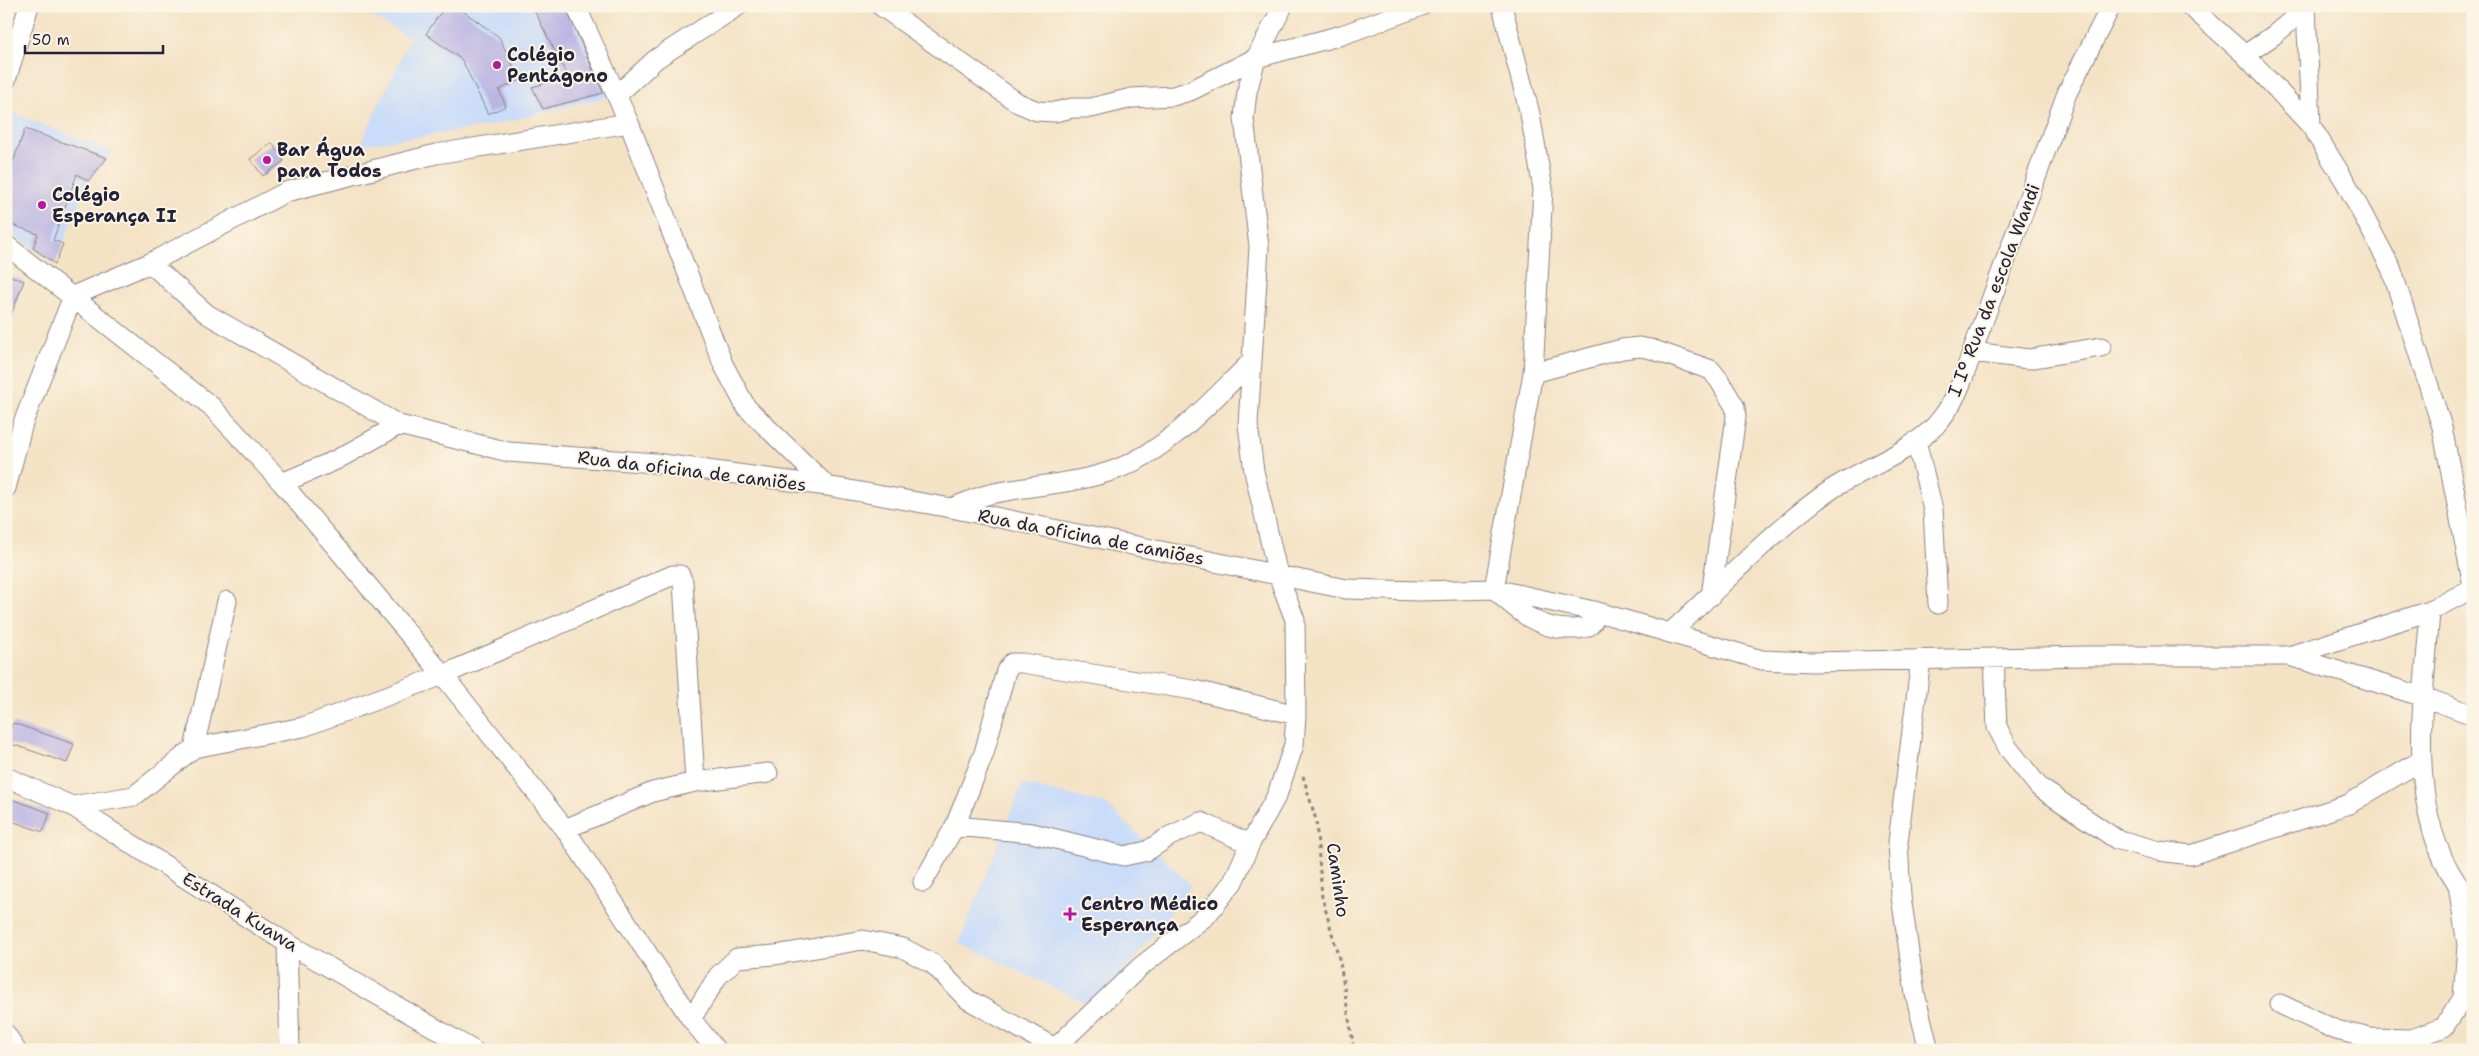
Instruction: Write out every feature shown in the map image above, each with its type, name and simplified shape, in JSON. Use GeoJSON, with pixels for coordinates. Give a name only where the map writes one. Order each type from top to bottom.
{"type":"FeatureCollection","features":[{"type":"Feature","properties":{"kind":"street"},"geometry":{"type":"LineString","coordinates":[[6,80],[29,6]]}},
{"type":"Feature","properties":{"kind":"street"},"geometry":{"type":"LineString","coordinates":[[576,6],[629,123],[723,364],[746,407],[827,486]]}},
{"type":"Feature","properties":{"kind":"street"},"geometry":{"type":"LineString","coordinates":[[617,95],[656,59],[738,6]]}},
{"type":"Feature","properties":{"kind":"street"},"geometry":{"type":"LineString","coordinates":[[691,1019],[718,976],[737,958],[775,955],[863,940],[903,948],[933,964],[968,999],[1054,1049],[1140,967],[1206,916],[1233,882],[1250,844],[1277,795],[1294,745],[1296,715],[1295,620],[1278,575],[1254,471],[1248,425],[1259,247],[1244,118],[1247,92],[1256,58],[1283,6]]}},
{"type":"Feature","properties":{"kind":"street"},"geometry":{"type":"LineString","coordinates":[[890,9],[1018,103],[1038,111],[1091,108],[1132,98],[1173,96],[1190,91],[1256,58],[1342,35],[1421,6]]}},
{"type":"Feature","properties":{"kind":"street"},"geometry":{"type":"LineString","coordinates":[[1502,6],[1530,114],[1543,189],[1533,373],[1494,589],[1516,610],[1529,618],[1561,630],[1580,629],[1589,626],[1598,612]]}},
{"type":"Feature","properties":{"kind":"street","name":"I Iº Rua da escola Wandi"},"geometry":{"type":"LineString","coordinates":[[1670,633],[1711,596],[1748,557],[1831,490],[1916,441],[1935,426],[1959,394],[1972,352],[2067,94],[2111,6]]}},
{"type":"Feature","properties":{"kind":"street"},"geometry":{"type":"LineString","coordinates":[[2190,6],[2245,55],[2311,126],[2346,183],[2391,268],[2442,427],[2473,587],[2430,611],[2289,656]]}},
{"type":"Feature","properties":{"kind":"street"},"geometry":{"type":"LineString","coordinates":[[2245,55],[2274,35],[2306,7]]}},
{"type":"Feature","properties":{"kind":"street"},"geometry":{"type":"LineString","coordinates":[[2306,7],[2311,126]]}},
{"type":"Feature","properties":{"kind":"street"},"geometry":{"type":"LineString","coordinates":[[6,488],[23,423],[73,296],[150,263],[286,192],[436,154],[629,123]]}},
{"type":"Feature","properties":{"kind":"street"},"geometry":{"type":"LineString","coordinates":[[6,245],[211,406],[282,484],[443,675],[565,829],[691,1019],[716,1050]]}},
{"type":"Feature","properties":{"kind":"street","name":"Rua da oficina de camiões"},"geometry":{"type":"LineString","coordinates":[[150,263],[207,314],[399,425],[509,452],[655,463],[827,486],[951,508],[1346,589],[1420,591],[1494,589],[1598,612],[1762,660],[1813,662],[1994,658],[2289,656]]}},
{"type":"Feature","properties":{"kind":"street"},"geometry":{"type":"LineString","coordinates":[[1533,373],[1639,347],[1710,370],[1720,380],[1735,407],[1736,417],[1711,596]]}},
{"type":"Feature","properties":{"kind":"street"},"geometry":{"type":"LineString","coordinates":[[1972,352],[2029,359],[2101,347]]}},
{"type":"Feature","properties":{"kind":"street"},"geometry":{"type":"LineString","coordinates":[[951,508],[988,494],[1058,482],[1116,469],[1145,456],[1186,425],[1251,362]]}},
{"type":"Feature","properties":{"kind":"street"},"geometry":{"type":"LineString","coordinates":[[282,484],[336,460],[399,425]]}},
{"type":"Feature","properties":{"kind":"street"},"geometry":{"type":"LineString","coordinates":[[1916,441],[1933,509],[1938,604]]}},
{"type":"Feature","properties":{"kind":"street"},"geometry":{"type":"LineString","coordinates":[[72,806],[134,796],[194,748],[303,727],[443,675],[673,575],[680,575],[683,582],[695,782]]}},
{"type":"Feature","properties":{"kind":"street"},"geometry":{"type":"LineString","coordinates":[[194,748],[227,601]]}},
{"type":"Feature","properties":{"kind":"street"},"geometry":{"type":"LineString","coordinates":[[2430,611],[2420,761],[2429,815],[2442,855],[2458,885],[2473,902]]}},
{"type":"Feature","properties":{"kind":"street"},"geometry":{"type":"LineString","coordinates":[[2289,656],[2424,697],[2473,715]]}},
{"type":"Feature","properties":{"kind":"street"},"geometry":{"type":"LineString","coordinates":[[1994,658],[1997,727],[2008,748],[2039,787],[2116,839],[2159,851],[2190,855],[2349,804],[2420,761]]}},
{"type":"Feature","properties":{"kind":"street"},"geometry":{"type":"LineString","coordinates":[[1921,659],[1898,842],[1901,896],[1915,994],[1928,1039],[1929,1050]]}},
{"type":"Feature","properties":{"kind":"street"},"geometry":{"type":"LineString","coordinates":[[923,882],[955,826],[981,762],[1006,671],[1012,663],[1022,662],[1199,691],[1296,715]]}},
{"type":"Feature","properties":{"kind":"street"},"geometry":{"type":"LineString","coordinates":[[565,829],[652,792],[695,782],[768,773]]}},
{"type":"Feature","properties":{"kind":"street","name":"Estrada Kuawa"},"geometry":{"type":"LineString","coordinates":[[6,777],[72,806],[287,943],[473,1050]]}},
{"type":"Feature","properties":{"kind":"street"},"geometry":{"type":"LineString","coordinates":[[955,826],[1032,833],[1124,856],[1147,851],[1170,836],[1201,822],[1250,844]]}},
{"type":"Feature","properties":{"kind":"street"},"geometry":{"type":"LineString","coordinates":[[2280,1004],[2336,1030],[2370,1038],[2412,1039],[2444,1027],[2468,998],[2467,944],[2458,885]]}},
{"type":"Feature","properties":{"kind":"street"},"geometry":{"type":"LineString","coordinates":[[287,943],[290,1050]]}},
{"type":"Feature","properties":{"kind":"street"},"geometry":{"type":"LineString","coordinates":[[6,1034],[16,1050]]}},
{"type":"Feature","properties":{"kind":"path","name":"Caminho"},"geometry":{"type":"LineString","coordinates":[[1302,773],[1316,820],[1322,897],[1340,962],[1354,1050]]}},
{"type":"Feature","properties":{"kind":"shaded area","name":"Colégio Pentágono"},"geometry":{"type":"Polygon","coordinates":[[[354,6],[567,6],[611,96],[480,128],[360,145],[410,38],[354,6]]]}},
{"type":"Feature","properties":{"kind":"shaded area","name":"Colégio Esperança II"},"geometry":{"type":"Polygon","coordinates":[[[9,112],[113,151],[88,181],[55,264],[6,230],[6,121],[9,112]]]}},
{"type":"Feature","properties":{"kind":"shaded area","name":"Centro Médico Esperança"},"geometry":{"type":"Polygon","coordinates":[[[1022,784],[1106,804],[1191,885],[1097,1008],[959,943],[1022,784]]]}},
{"type":"Feature","properties":{"kind":"building"},"geometry":{"type":"Polygon","coordinates":[[[445,6],[456,6],[499,37],[520,80],[499,90],[506,106],[488,114],[462,60],[426,34],[445,6]]]}},
{"type":"Feature","properties":{"kind":"building"},"geometry":{"type":"Polygon","coordinates":[[[532,6],[565,6],[603,93],[543,109],[532,87],[568,77],[532,6]]]}},
{"type":"Feature","properties":{"kind":"building","name":"Colégio Esperança II"},"geometry":{"type":"Polygon","coordinates":[[[25,129],[107,158],[88,181],[77,174],[53,240],[63,244],[55,264],[33,248],[38,234],[6,223],[6,181],[25,129]]]}},
{"type":"Feature","properties":{"kind":"building","name":"Bar Água para Todos"},"geometry":{"type":"Polygon","coordinates":[[[272,143],[284,161],[263,176],[250,159],[272,143]]]}},
{"type":"Feature","properties":{"kind":"building"},"geometry":{"type":"Polygon","coordinates":[[[6,274],[24,281],[8,323],[6,323],[6,274]]]}},
{"type":"Feature","properties":{"kind":"building"},"geometry":{"type":"Polygon","coordinates":[[[13,723],[74,744],[67,763],[6,742],[13,723]]]}},
{"type":"Feature","properties":{"kind":"building"},"geometry":{"type":"Polygon","coordinates":[[[6,797],[50,813],[43,832],[6,819],[6,797]]]}},
{"type":"Feature","properties":{"kind":"place","name":"Colégio Pentágono"},"geometry":{"type":"Point","coordinates":[497,65]}},
{"type":"Feature","properties":{"kind":"place","name":"Bar Água para Todos"},"geometry":{"type":"Point","coordinates":[267,160]}},
{"type":"Feature","properties":{"kind":"place","name":"Colégio Esperança II"},"geometry":{"type":"Point","coordinates":[42,205]}},
{"type":"Feature","properties":{"kind":"place","name":"Centro Médico Esperança"},"geometry":{"type":"Point","coordinates":[1070,914]}}]}
